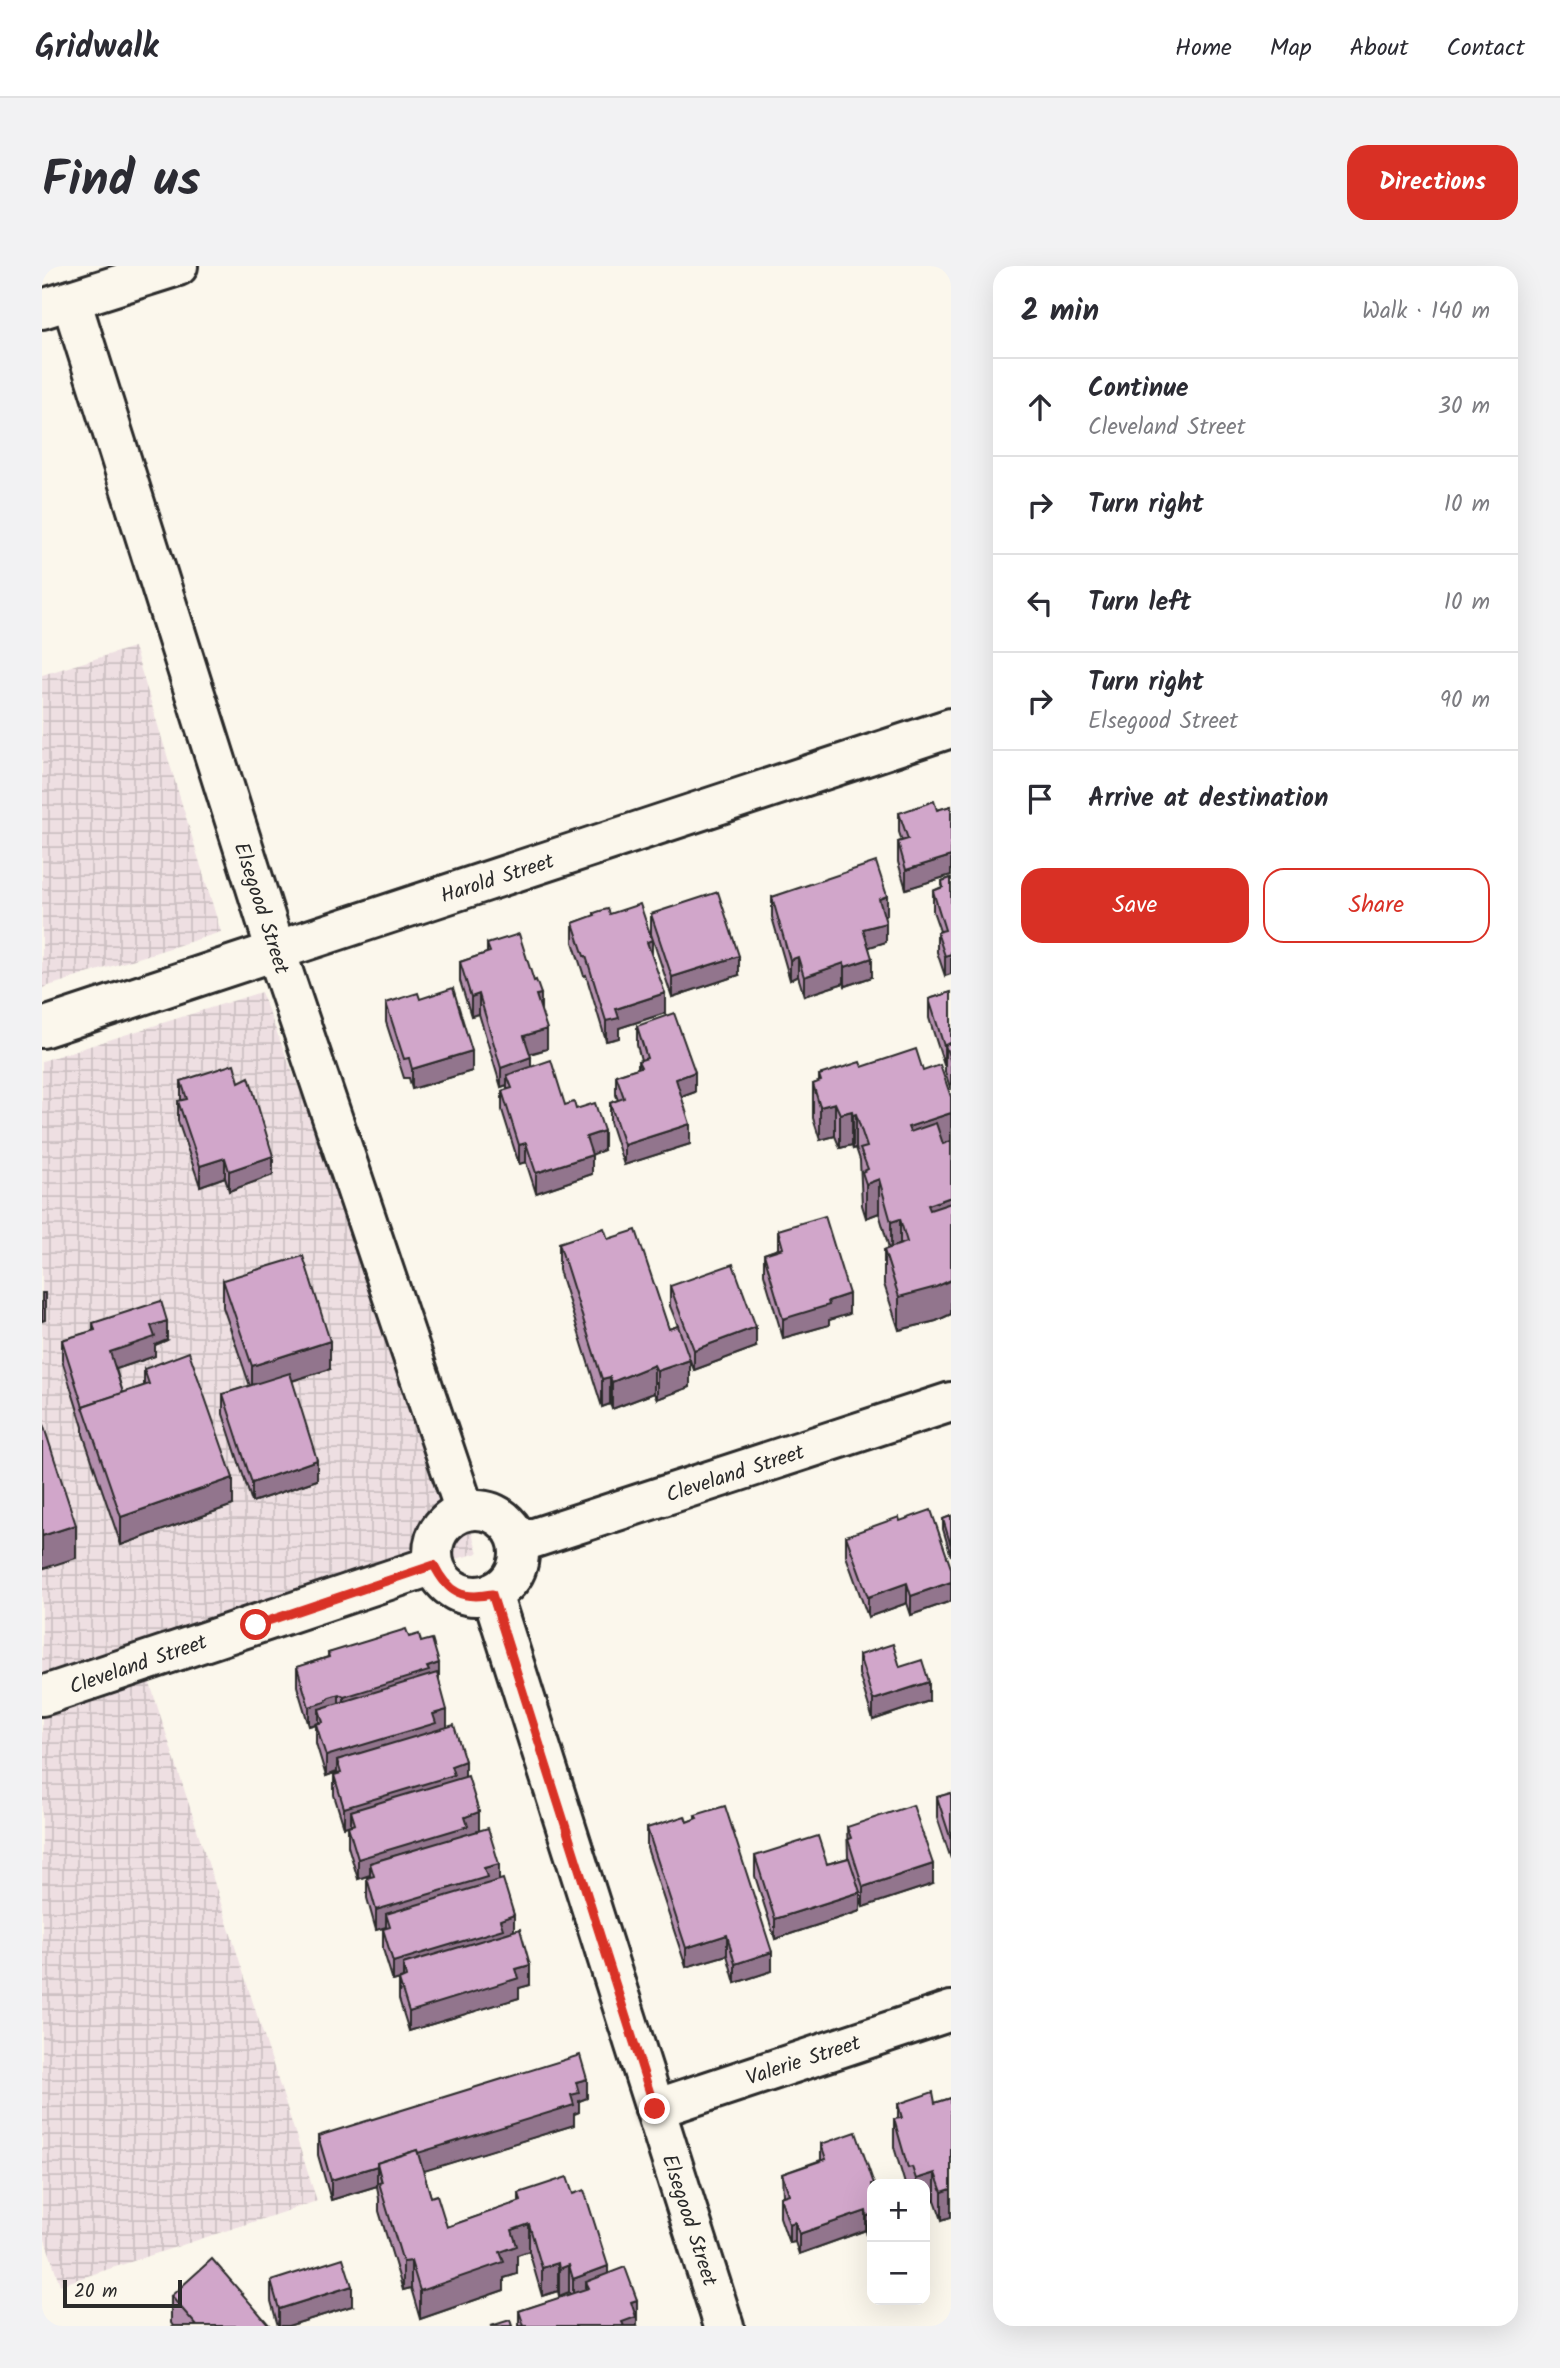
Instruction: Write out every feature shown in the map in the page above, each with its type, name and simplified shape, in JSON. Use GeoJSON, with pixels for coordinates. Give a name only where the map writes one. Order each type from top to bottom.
{"type":"FeatureCollection","features":[{"type":"Feature","properties":{"kind":"street"},"geometry":{"type":"LineString","coordinates":[[57,304],[178,266]]}},
{"type":"Feature","properties":{"kind":"street","name":"Elsegood Street"},"geometry":{"type":"LineString","coordinates":[[57,304],[464,1511]]}},
{"type":"Feature","properties":{"kind":"street","name":"Harold Street"},"geometry":{"type":"LineString","coordinates":[[42,1028],[951,728]]}},
{"type":"Feature","properties":{"kind":"street","name":"Cleveland Street"},"geometry":{"type":"LineString","coordinates":[[519,1543],[951,1402]]}},
{"type":"Feature","properties":{"kind":"street"},"geometry":{"type":"LineString","coordinates":[[482,1510],[499,1516],[511,1527],[519,1543],[520,1559],[515,1574],[505,1586],[492,1594],[474,1597],[456,1593],[442,1581],[434,1565],[433,1548],[438,1532],[449,1519],[464,1511],[482,1510]]}},
{"type":"Feature","properties":{"kind":"street","name":"Cleveland Street"},"geometry":{"type":"LineString","coordinates":[[42,1696],[434,1565]]}},
{"type":"Feature","properties":{"kind":"street","name":"Elsegood Street"},"geometry":{"type":"LineString","coordinates":[[492,1594],[724,2326]]}},
{"type":"Feature","properties":{"kind":"street","name":"Valerie Street"},"geometry":{"type":"LineString","coordinates":[[655,2109],[951,2011]]}},
{"type":"Feature","properties":{"kind":"shaded area"},"geometry":{"type":"Polygon","coordinates":[[[134,647],[221,932],[42,988],[42,675],[134,647]]]}},
{"type":"Feature","properties":{"kind":"shaded area"},"geometry":{"type":"Polygon","coordinates":[[[261,992],[465,1511],[478,1553],[434,1565],[144,1665],[317,2201],[60,2285],[42,2230],[42,1061],[261,992]]]}},
{"type":"Feature","properties":{"kind":"building"},"geometry":{"type":"Polygon","coordinates":[[[934,801],[937,810],[951,806],[951,856],[906,870],[898,842],[908,839],[899,813],[934,801]]]}},
{"type":"Feature","properties":{"kind":"building"},"geometry":{"type":"Polygon","coordinates":[[[876,862],[887,896],[879,899],[886,923],[863,929],[872,958],[845,967],[844,963],[804,977],[798,957],[790,960],[772,897],[876,862]]]}},
{"type":"Feature","properties":{"kind":"building"},"geometry":{"type":"Polygon","coordinates":[[[951,878],[951,954],[945,956],[937,932],[945,930],[933,891],[943,887],[942,881],[951,878]]]}},
{"type":"Feature","properties":{"kind":"building"},"geometry":{"type":"Polygon","coordinates":[[[718,892],[739,956],[672,977],[651,914],[718,892]]]}},
{"type":"Feature","properties":{"kind":"building"},"geometry":{"type":"Polygon","coordinates":[[[640,904],[652,940],[647,942],[665,993],[616,1009],[619,1018],[606,1021],[573,923],[600,911],[608,909],[610,914],[640,904]]]}},
{"type":"Feature","properties":{"kind":"building"},"geometry":{"type":"Polygon","coordinates":[[[519,934],[541,994],[536,995],[547,1029],[524,1036],[531,1057],[501,1068],[479,994],[471,997],[460,962],[490,952],[487,944],[519,934]]]}},
{"type":"Feature","properties":{"kind":"building"},"geometry":{"type":"Polygon","coordinates":[[[453,988],[472,1051],[412,1069],[409,1058],[404,1059],[386,1003],[418,993],[420,999],[453,988]]]}},
{"type":"Feature","properties":{"kind":"building"},"geometry":{"type":"Polygon","coordinates":[[[951,992],[951,1043],[944,1046],[929,999],[951,992]]]}},
{"type":"Feature","properties":{"kind":"building"},"geometry":{"type":"Polygon","coordinates":[[[674,1013],[695,1072],[676,1079],[690,1124],[624,1145],[610,1103],[624,1098],[616,1075],[641,1067],[638,1061],[647,1058],[637,1026],[674,1013]]]}},
{"type":"Feature","properties":{"kind":"building"},"geometry":{"type":"Polygon","coordinates":[[[951,1043],[951,1062],[945,1045],[951,1043]]]}},
{"type":"Feature","properties":{"kind":"building"},"geometry":{"type":"Polygon","coordinates":[[[916,1049],[923,1071],[940,1065],[951,1097],[951,1113],[908,1127],[910,1132],[936,1123],[943,1144],[951,1141],[951,1197],[928,1205],[930,1210],[951,1203],[951,1280],[899,1297],[884,1250],[907,1242],[900,1219],[891,1222],[879,1179],[866,1184],[862,1172],[868,1169],[860,1149],[867,1147],[856,1114],[853,1115],[852,1111],[840,1114],[835,1103],[820,1107],[813,1084],[821,1081],[819,1075],[860,1062],[862,1067],[916,1049]]]}},
{"type":"Feature","properties":{"kind":"building"},"geometry":{"type":"Polygon","coordinates":[[[551,1060],[565,1105],[574,1102],[576,1109],[595,1103],[604,1131],[586,1137],[592,1155],[536,1173],[526,1143],[519,1145],[502,1091],[512,1088],[507,1075],[551,1060]]]}},
{"type":"Feature","properties":{"kind":"building"},"geometry":{"type":"Polygon","coordinates":[[[234,1064],[239,1082],[249,1077],[273,1156],[229,1171],[225,1158],[200,1166],[178,1101],[187,1099],[181,1081],[234,1064]]]}},
{"type":"Feature","properties":{"kind":"building"},"geometry":{"type":"Polygon","coordinates":[[[825,1216],[849,1294],[828,1301],[829,1305],[783,1319],[764,1254],[783,1248],[778,1230],[825,1216]]]}},
{"type":"Feature","properties":{"kind":"building"},"geometry":{"type":"Polygon","coordinates":[[[604,1228],[608,1239],[636,1230],[669,1329],[678,1326],[690,1360],[657,1371],[654,1365],[612,1382],[610,1377],[602,1379],[559,1243],[604,1228]]]}},
{"type":"Feature","properties":{"kind":"building"},"geometry":{"type":"Polygon","coordinates":[[[303,1256],[330,1341],[252,1366],[223,1280],[303,1256]]]}},
{"type":"Feature","properties":{"kind":"building"},"geometry":{"type":"Polygon","coordinates":[[[733,1264],[756,1327],[694,1350],[670,1286],[733,1264]]]}},
{"type":"Feature","properties":{"kind":"building"},"geometry":{"type":"Polygon","coordinates":[[[161,1301],[167,1321],[151,1326],[155,1337],[110,1352],[123,1393],[83,1406],[84,1410],[62,1340],[95,1330],[93,1323],[161,1301]]]}},
{"type":"Feature","properties":{"kind":"building"},"geometry":{"type":"Polygon","coordinates":[[[189,1352],[233,1478],[121,1517],[83,1406],[149,1384],[144,1369],[189,1352]]]}},
{"type":"Feature","properties":{"kind":"building"},"geometry":{"type":"Polygon","coordinates":[[[290,1373],[317,1460],[252,1483],[223,1394],[290,1373]]]}},
{"type":"Feature","properties":{"kind":"building"},"geometry":{"type":"Polygon","coordinates":[[[42,1421],[76,1525],[42,1536],[42,1421]]]}},
{"type":"Feature","properties":{"kind":"building"},"geometry":{"type":"Polygon","coordinates":[[[931,1510],[951,1568],[951,1582],[911,1596],[907,1583],[868,1597],[846,1536],[899,1517],[900,1521],[931,1510]]]}},
{"type":"Feature","properties":{"kind":"building"},"geometry":{"type":"Polygon","coordinates":[[[951,1516],[951,1546],[943,1519],[951,1516]]]}},
{"type":"Feature","properties":{"kind":"building"},"geometry":{"type":"Polygon","coordinates":[[[406,1629],[409,1637],[419,1634],[421,1642],[432,1639],[439,1663],[427,1667],[429,1671],[344,1697],[339,1694],[329,1697],[325,1702],[309,1707],[297,1667],[329,1657],[328,1653],[406,1629]]]}},
{"type":"Feature","properties":{"kind":"building"},"geometry":{"type":"Polygon","coordinates":[[[893,1644],[900,1667],[922,1660],[929,1682],[873,1700],[859,1655],[893,1644]]]}},
{"type":"Feature","properties":{"kind":"building"},"geometry":{"type":"Polygon","coordinates":[[[437,1673],[447,1710],[433,1714],[436,1723],[326,1756],[316,1724],[323,1722],[319,1709],[437,1673]]]}},
{"type":"Feature","properties":{"kind":"building"},"geometry":{"type":"Polygon","coordinates":[[[454,1725],[465,1761],[451,1766],[454,1775],[344,1808],[334,1775],[341,1773],[337,1760],[454,1725]]]}},
{"type":"Feature","properties":{"kind":"building"},"geometry":{"type":"Polygon","coordinates":[[[468,1776],[479,1812],[465,1817],[468,1826],[358,1859],[348,1826],[355,1824],[351,1811],[468,1776]]]}},
{"type":"Feature","properties":{"kind":"building"},"geometry":{"type":"Polygon","coordinates":[[[951,1793],[951,1840],[937,1797],[951,1793]]]}},
{"type":"Feature","properties":{"kind":"building"},"geometry":{"type":"Polygon","coordinates":[[[913,1805],[933,1864],[863,1887],[848,1839],[851,1838],[847,1827],[913,1805]]]}},
{"type":"Feature","properties":{"kind":"building"},"geometry":{"type":"Polygon","coordinates":[[[725,1806],[772,1952],[735,1964],[727,1935],[686,1948],[647,1828],[685,1816],[687,1822],[697,1818],[695,1815],[725,1806]]]}},
{"type":"Feature","properties":{"kind":"building"},"geometry":{"type":"Polygon","coordinates":[[[488,1828],[499,1864],[484,1868],[487,1877],[376,1910],[367,1878],[374,1876],[370,1863],[488,1828]]]}},
{"type":"Feature","properties":{"kind":"building"},"geometry":{"type":"Polygon","coordinates":[[[818,1836],[827,1864],[849,1858],[860,1892],[775,1919],[755,1856],[818,1836]]]}},
{"type":"Feature","properties":{"kind":"building"},"geometry":{"type":"Polygon","coordinates":[[[503,1879],[514,1915],[500,1920],[503,1929],[393,1962],[383,1929],[390,1927],[386,1914],[503,1879]]]}},
{"type":"Feature","properties":{"kind":"building"},"geometry":{"type":"Polygon","coordinates":[[[520,1929],[530,1965],[516,1969],[519,1978],[409,2012],[399,1980],[406,1977],[403,1964],[520,1929]]]}},
{"type":"Feature","properties":{"kind":"building"},"geometry":{"type":"Polygon","coordinates":[[[580,2055],[587,2079],[576,2082],[579,2093],[571,2095],[574,2105],[418,2153],[417,2150],[331,2180],[318,2136],[580,2055]]]}},
{"type":"Feature","properties":{"kind":"building"},"geometry":{"type":"Polygon","coordinates":[[[933,2092],[935,2103],[951,2098],[951,2189],[942,2192],[935,2173],[916,2179],[912,2167],[908,2168],[894,2119],[902,2118],[898,2104],[933,2092]]]}},
{"type":"Feature","properties":{"kind":"building"},"geometry":{"type":"Polygon","coordinates":[[[856,2132],[872,2179],[867,2179],[867,2216],[866,2211],[799,2234],[795,2222],[789,2224],[780,2197],[789,2194],[782,2174],[826,2159],[821,2144],[856,2132]]]}},
{"type":"Feature","properties":{"kind":"building"},"geometry":{"type":"Polygon","coordinates":[[[417,2150],[431,2197],[437,2195],[447,2227],[521,2201],[519,2193],[567,2177],[573,2194],[584,2190],[608,2266],[573,2279],[569,2265],[559,2269],[558,2263],[542,2268],[529,2224],[512,2230],[517,2246],[500,2252],[504,2262],[420,2291],[411,2261],[403,2262],[379,2183],[382,2182],[377,2163],[417,2150]]]}},
{"type":"Feature","properties":{"kind":"building"},"geometry":{"type":"Polygon","coordinates":[[[343,2258],[352,2286],[279,2309],[271,2281],[343,2258]]]}},
{"type":"Feature","properties":{"kind":"building"},"geometry":{"type":"Polygon","coordinates":[[[212,2259],[270,2326],[197,2326],[171,2296],[212,2259]]]}},
{"type":"Feature","properties":{"kind":"building"},"geometry":{"type":"Polygon","coordinates":[[[625,2267],[637,2300],[631,2302],[636,2317],[622,2322],[624,2326],[524,2326],[519,2311],[589,2288],[586,2282],[625,2267]]]}},
{"type":"Feature","properties":{"kind":"building"},"geometry":{"type":"Polygon","coordinates":[[[510,2320],[512,2326],[491,2326],[510,2320]]]}},
{"type":"Feature","properties":{"kind":"route"},"geometry":{"type":"LineString","coordinates":[[256,1625],[434,1565],[442,1581],[456,1593],[474,1597],[492,1594],[655,2109]]}}]}
